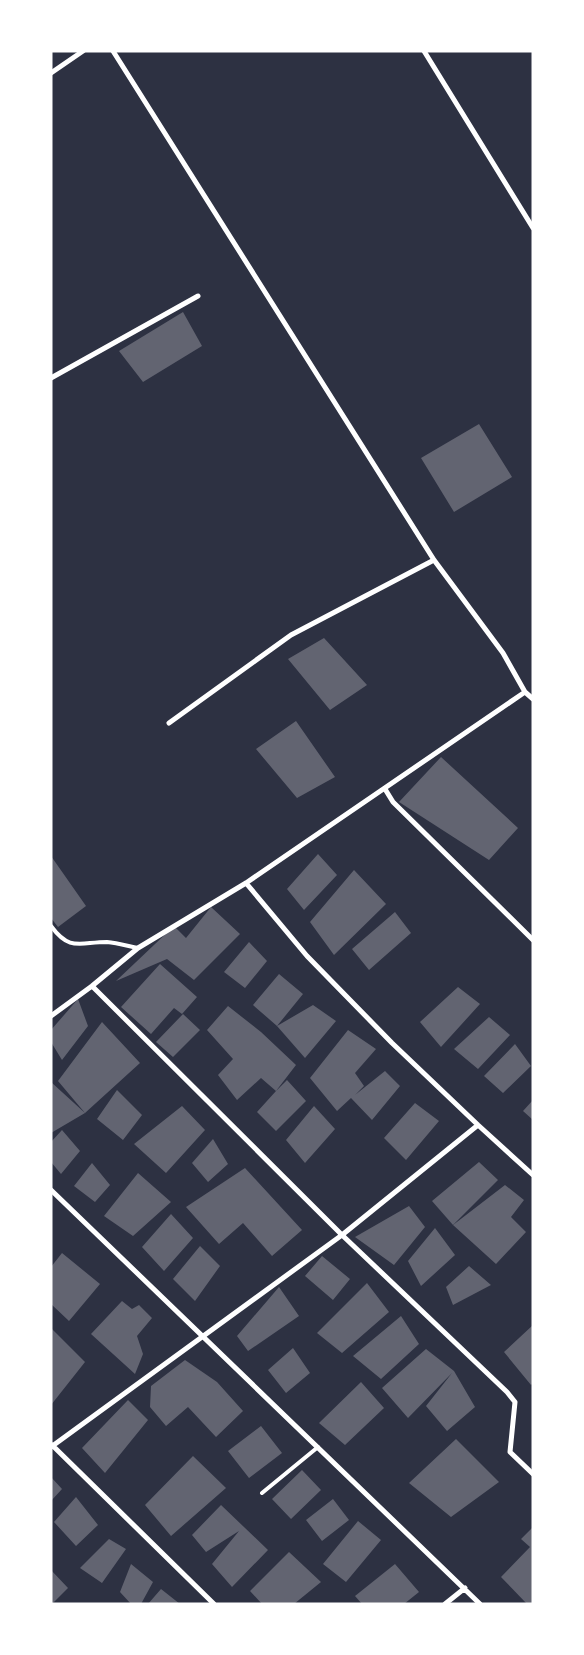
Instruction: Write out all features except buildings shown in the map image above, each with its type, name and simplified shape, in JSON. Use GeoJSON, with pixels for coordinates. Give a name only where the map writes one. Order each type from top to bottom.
{"type":"FeatureCollection","features":[{"type":"Feature","properties":{"kind":"street"},"geometry":{"type":"LineString","coordinates":[[51,73],[83,51]]}},
{"type":"Feature","properties":{"kind":"street"},"geometry":{"type":"LineString","coordinates":[[113,51],[434,560],[503,653],[525,692],[533,699]]}},
{"type":"Feature","properties":{"kind":"street"},"geometry":{"type":"LineString","coordinates":[[424,51],[533,228]]}},
{"type":"Feature","properties":{"kind":"street"},"geometry":{"type":"LineString","coordinates":[[51,378],[198,296]]}},
{"type":"Feature","properties":{"kind":"street"},"geometry":{"type":"LineString","coordinates":[[169,723],[291,635],[434,560]]}},
{"type":"Feature","properties":{"kind":"street"},"geometry":{"type":"LineString","coordinates":[[51,1016],[92,986],[138,948],[246,883],[525,692]]}},
{"type":"Feature","properties":{"kind":"street"},"geometry":{"type":"LineString","coordinates":[[384,789],[393,802],[533,940]]}},
{"type":"Feature","properties":{"kind":"street"},"geometry":{"type":"LineString","coordinates":[[246,883],[307,956],[392,1043],[533,1175]]}},
{"type":"Feature","properties":{"kind":"street"},"geometry":{"type":"LineString","coordinates":[[92,986],[342,1236],[513,1398],[515,1402],[510,1452],[533,1474]]}},
{"type":"Feature","properties":{"kind":"street"},"geometry":{"type":"LineString","coordinates":[[214,1604],[52,1446],[342,1236],[478,1125]]}},
{"type":"Feature","properties":{"kind":"street"},"geometry":{"type":"LineString","coordinates":[[51,1190],[480,1604]]}},
{"type":"Feature","properties":{"kind":"street"},"geometry":{"type":"LineString","coordinates":[[445,1604],[465,1588]]}},
{"type":"Feature","properties":{"kind":"lane"},"geometry":{"type":"LineString","coordinates":[[51,926],[57,934],[69,943],[109,942],[138,948]]}},
{"type":"Feature","properties":{"kind":"lane"},"geometry":{"type":"LineString","coordinates":[[262,1493],[318,1446]]}}]}
